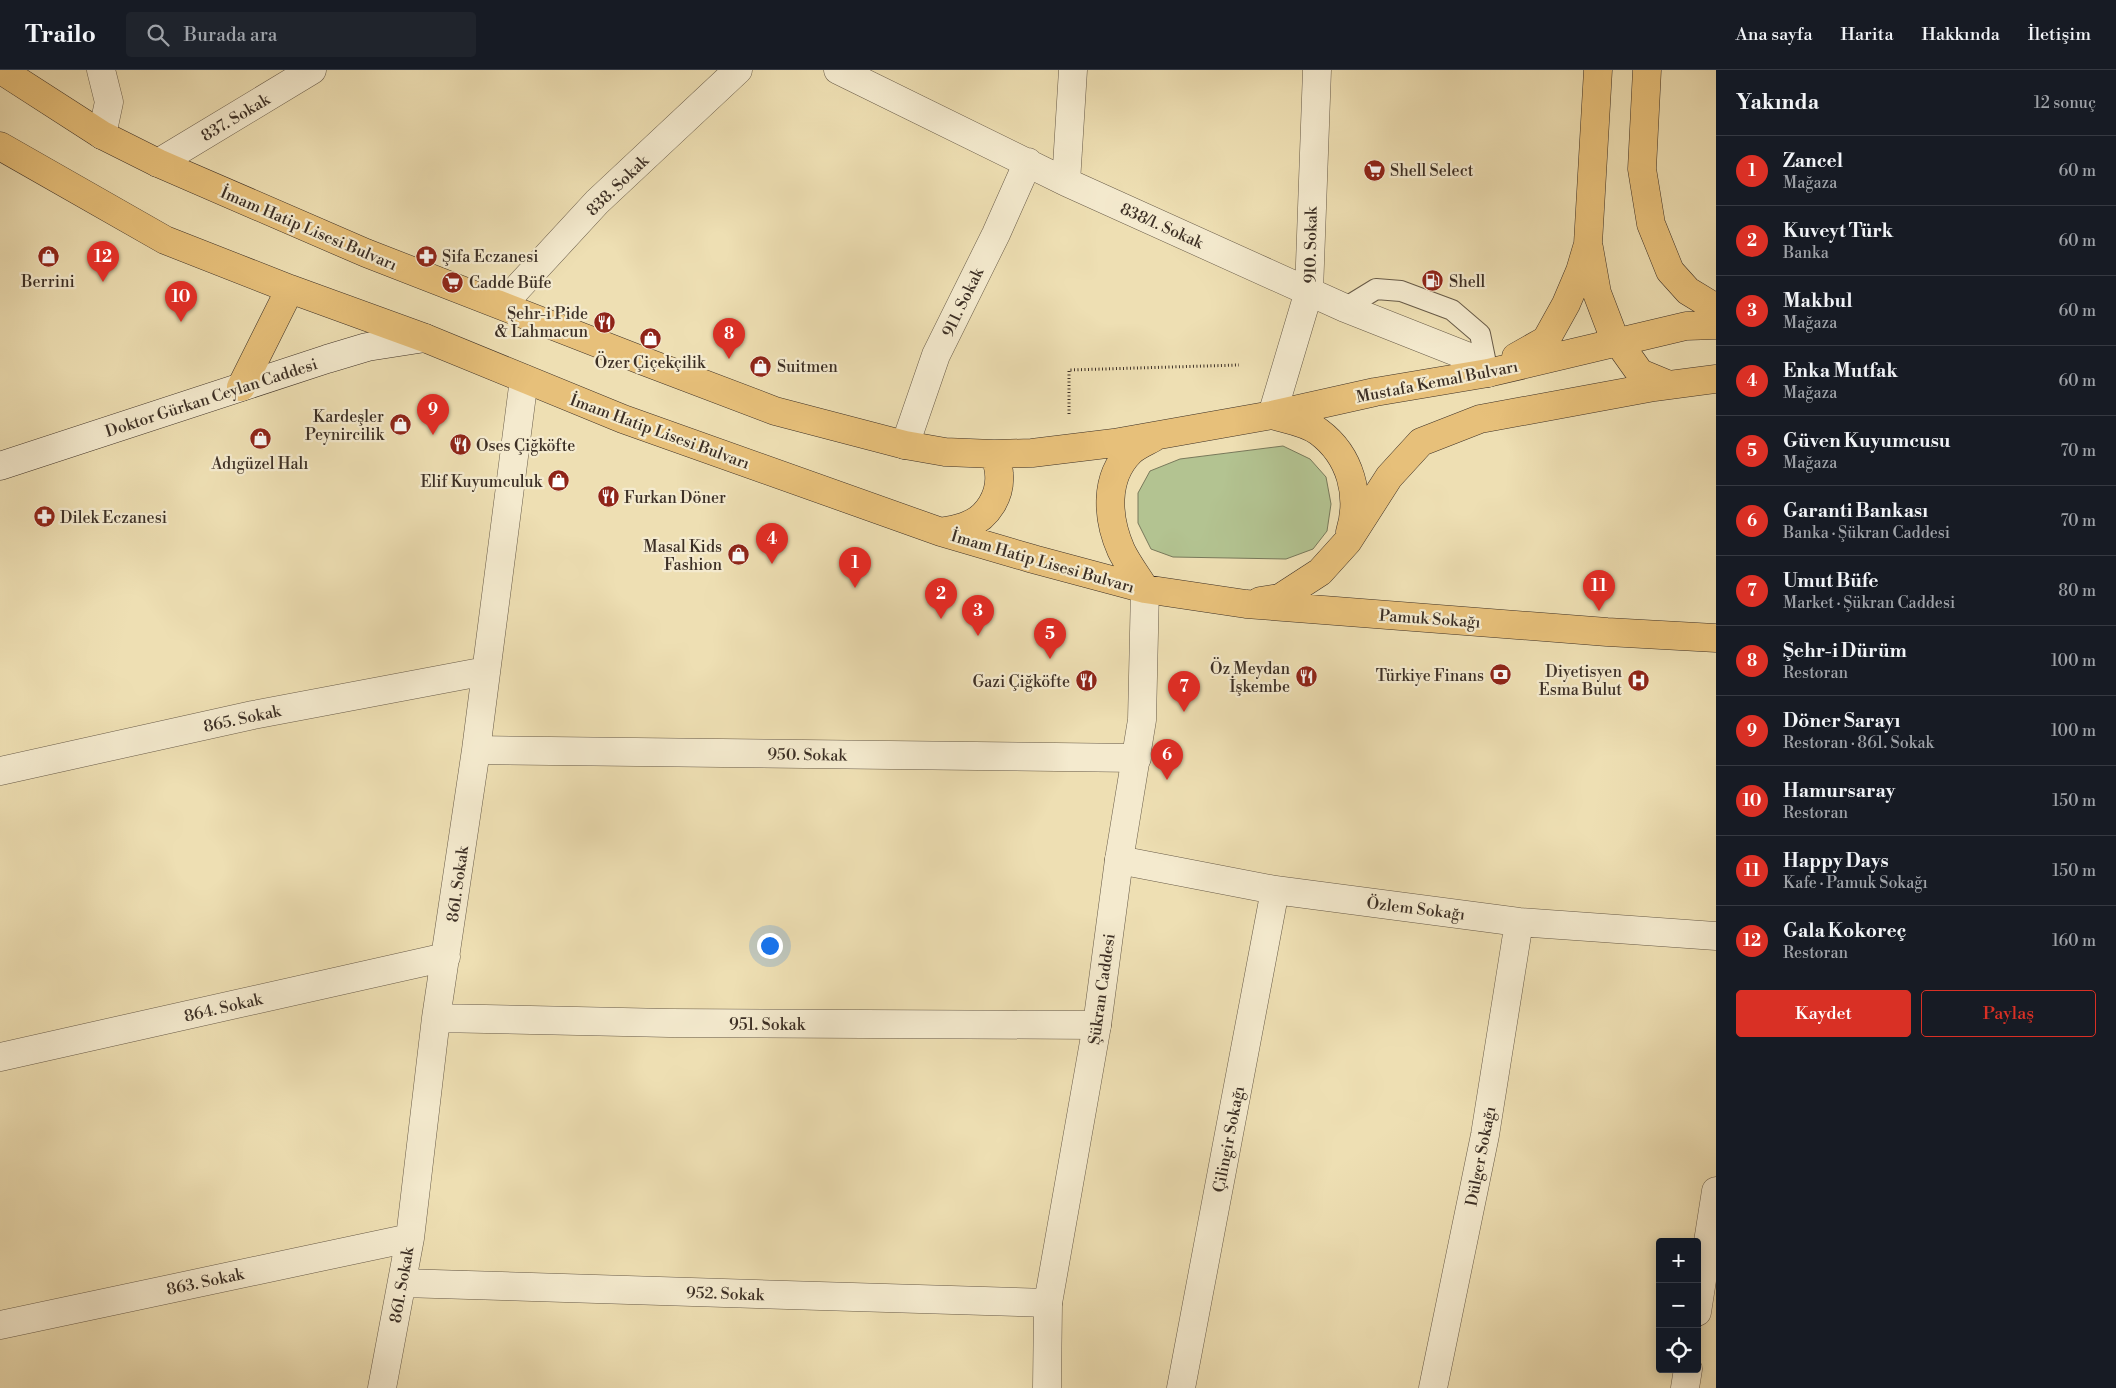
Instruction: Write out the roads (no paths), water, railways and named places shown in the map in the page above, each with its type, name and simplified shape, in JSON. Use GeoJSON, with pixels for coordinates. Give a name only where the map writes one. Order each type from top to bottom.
{"type":"FeatureCollection","features":[{"type":"Feature","properties":{"kind":"main road","name":"İmam Hatip Lisesi Bulvarı"},"geometry":{"type":"LineString","coordinates":[[0,70],[102,135],[158,163],[366,253],[775,411],[905,445],[945,452],[994,454],[1069,449],[1156,435]]}},
{"type":"Feature","properties":{"kind":"main road"},"geometry":{"type":"LineString","coordinates":[[1598,70],[1588,244],[1597,293],[1614,335],[1640,373],[1669,385]]}},
{"type":"Feature","properties":{"kind":"main road"},"geometry":{"type":"LineString","coordinates":[[1647,70],[1642,169],[1652,224],[1670,270],[1688,291],[1716,308]]}},
{"type":"Feature","properties":{"kind":"main road","name":"İmam Hatip Lisesi Bulvarı"},"geometry":{"type":"LineString","coordinates":[[0,146],[165,240],[290,289],[425,338],[623,419],[941,532],[1145,589]]}},
{"type":"Feature","properties":{"kind":"main road"},"geometry":{"type":"LineString","coordinates":[[1488,373],[1546,340],[1566,304],[1588,244]]}},
{"type":"Feature","properties":{"kind":"main road"},"geometry":{"type":"LineString","coordinates":[[241,386],[290,289]]}},
{"type":"Feature","properties":{"kind":"main road","name":"Mustafa Kemal Bulvarı"},"geometry":{"type":"LineString","coordinates":[[1156,435],[1272,415],[1375,392],[1488,373],[1686,326],[1716,325]]}},
{"type":"Feature","properties":{"kind":"main road"},"geometry":{"type":"LineString","coordinates":[[1246,604],[1280,598],[1320,572],[1348,541],[1389,477],[1421,442],[1480,419],[1669,385],[1716,379]]}},
{"type":"Feature","properties":{"kind":"main road"},"geometry":{"type":"LineString","coordinates":[[1272,415],[1303,424],[1319,432],[1335,448],[1353,482],[1355,508],[1348,541]]}},
{"type":"Feature","properties":{"kind":"main road"},"geometry":{"type":"LineString","coordinates":[[1145,589],[1121,550],[1112,523],[1109,497],[1116,471],[1131,452],[1156,435]]}},
{"type":"Feature","properties":{"kind":"main road"},"geometry":{"type":"LineString","coordinates":[[941,532],[968,525],[984,515],[993,503],[997,492],[999,474],[994,454]]}},
{"type":"Feature","properties":{"kind":"main road","name":"Pamuk Sokağı"},"geometry":{"type":"LineString","coordinates":[[1145,589],[1246,604],[1607,632],[1716,638]]}},
{"type":"Feature","properties":{"kind":"street"},"geometry":{"type":"LineString","coordinates":[[101,70],[108,102],[102,135]]}},
{"type":"Feature","properties":{"kind":"street","name":"837. Sokak"},"geometry":{"type":"LineString","coordinates":[[158,163],[312,70]]}},
{"type":"Feature","properties":{"kind":"street","name":"838. Sokak"},"geometry":{"type":"LineString","coordinates":[[502,305],[597,202],[738,70]]}},
{"type":"Feature","properties":{"kind":"street","name":"838/1. Sokak"},"geometry":{"type":"LineString","coordinates":[[838,70],[1066,182],[1345,308],[1469,357],[1488,373]]}},
{"type":"Feature","properties":{"kind":"street"},"geometry":{"type":"LineString","coordinates":[[1066,182],[1073,70]]}},
{"type":"Feature","properties":{"kind":"street","name":"910. Sokak"},"geometry":{"type":"LineString","coordinates":[[1272,415],[1309,291],[1317,70]]}},
{"type":"Feature","properties":{"kind":"street","name":"911. Sokak"},"geometry":{"type":"LineString","coordinates":[[905,445],[936,355],[996,234],[1028,162]]}},
{"type":"Feature","properties":{"kind":"street","name":"Doktor Gürkan Ceylan Caddesi"},"geometry":{"type":"LineString","coordinates":[[0,466],[241,386],[367,347],[425,338]]}},
{"type":"Feature","properties":{"kind":"street","name":"861. Sokak"},"geometry":{"type":"LineString","coordinates":[[382,1388],[410,1238],[436,1018],[476,750],[524,379]]}},
{"type":"Feature","properties":{"kind":"street","name":"Şükran Caddesi"},"geometry":{"type":"LineString","coordinates":[[1047,1388],[1048,1304],[1097,1024],[1119,860],[1142,720],[1145,589]]}},
{"type":"Feature","properties":{"kind":"street","name":"865. Sokak"},"geometry":{"type":"LineString","coordinates":[[0,771],[252,715],[486,671]]}},
{"type":"Feature","properties":{"kind":"street","name":"950. Sokak"},"geometry":{"type":"LineString","coordinates":[[476,750],[1137,758]]}},
{"type":"Feature","properties":{"kind":"street","name":"Özlem Sokağı"},"geometry":{"type":"LineString","coordinates":[[1119,860],[1275,890],[1519,922],[1716,936]]}},
{"type":"Feature","properties":{"kind":"street","name":"Çilingir Sokağı"},"geometry":{"type":"LineString","coordinates":[[1181,1388],[1275,890]]}},
{"type":"Feature","properties":{"kind":"street","name":"Dülger Sokağı"},"geometry":{"type":"LineString","coordinates":[[1433,1388],[1485,1135],[1519,922]]}},
{"type":"Feature","properties":{"kind":"street","name":"864. Sokak"},"geometry":{"type":"LineString","coordinates":[[0,1057],[446,957]]}},
{"type":"Feature","properties":{"kind":"street","name":"951. Sokak"},"geometry":{"type":"LineString","coordinates":[[436,1018],[669,1023],[1097,1024]]}},
{"type":"Feature","properties":{"kind":"street"},"geometry":{"type":"LineString","coordinates":[[1701,1287],[1716,1191]]}},
{"type":"Feature","properties":{"kind":"street","name":"863. Sokak"},"geometry":{"type":"LineString","coordinates":[[0,1325],[410,1238]]}},
{"type":"Feature","properties":{"kind":"street","name":"952. Sokak"},"geometry":{"type":"LineString","coordinates":[[402,1283],[1048,1304]]}},
{"type":"Feature","properties":{"kind":"street"},"geometry":{"type":"LineString","coordinates":[[1685,1388],[1687,1373]]}},
{"type":"Feature","properties":{"kind":"lane"},"geometry":{"type":"LineString","coordinates":[[1345,308],[1376,289],[1401,291],[1452,310],[1480,334],[1488,373]]}},
{"type":"Feature","properties":{"kind":"place","name":"Shell Select"},"geometry":{"type":"Point","coordinates":[1374,170]}},
{"type":"Feature","properties":{"kind":"place","name":"Şifa Eczanesi"},"geometry":{"type":"Point","coordinates":[426,256]}},
{"type":"Feature","properties":{"kind":"place","name":"Berrini"},"geometry":{"type":"Point","coordinates":[48,257]}},
{"type":"Feature","properties":{"kind":"place","name":"Shell"},"geometry":{"type":"Point","coordinates":[1433,281]}},
{"type":"Feature","properties":{"kind":"place","name":"Gala Kokoreç"},"geometry":{"type":"Point","coordinates":[103,282]}},
{"type":"Feature","properties":{"kind":"place","name":"Cadde Büfe"},"geometry":{"type":"Point","coordinates":[453,282]}},
{"type":"Feature","properties":{"kind":"place","name":"Hamursaray"},"geometry":{"type":"Point","coordinates":[181,322]}},
{"type":"Feature","properties":{"kind":"place","name":"Şehr-i Pide & Lahmacun"},"geometry":{"type":"Point","coordinates":[604,322]}},
{"type":"Feature","properties":{"kind":"place","name":"Özer Çiçekçilik"},"geometry":{"type":"Point","coordinates":[650,338]}},
{"type":"Feature","properties":{"kind":"place","name":"Şehr-i Dürüm"},"geometry":{"type":"Point","coordinates":[729,359]}},
{"type":"Feature","properties":{"kind":"place","name":"Suitmen"},"geometry":{"type":"Point","coordinates":[761,366]}},
{"type":"Feature","properties":{"kind":"place","name":"Kardeşler Peynircilik"},"geometry":{"type":"Point","coordinates":[400,425]}},
{"type":"Feature","properties":{"kind":"place","name":"Döner Sarayı"},"geometry":{"type":"Point","coordinates":[433,435]}},
{"type":"Feature","properties":{"kind":"place","name":"Adıgüzel Halı"},"geometry":{"type":"Point","coordinates":[260,439]}},
{"type":"Feature","properties":{"kind":"place","name":"Oses Çiğköfte"},"geometry":{"type":"Point","coordinates":[460,445]}},
{"type":"Feature","properties":{"kind":"place","name":"Elif Kuyumculuk"},"geometry":{"type":"Point","coordinates":[558,481]}},
{"type":"Feature","properties":{"kind":"place","name":"Furkan Döner"},"geometry":{"type":"Point","coordinates":[608,497]}},
{"type":"Feature","properties":{"kind":"place","name":"Dilek Eczanesi"},"geometry":{"type":"Point","coordinates":[44,517]}},
{"type":"Feature","properties":{"kind":"place","name":"Masal Kids Fashion"},"geometry":{"type":"Point","coordinates":[738,555]}},
{"type":"Feature","properties":{"kind":"place","name":"Enka Mutfak"},"geometry":{"type":"Point","coordinates":[772,564]}},
{"type":"Feature","properties":{"kind":"place","name":"Zancel"},"geometry":{"type":"Point","coordinates":[855,588]}},
{"type":"Feature","properties":{"kind":"place","name":"Happy Days"},"geometry":{"type":"Point","coordinates":[1599,611]}},
{"type":"Feature","properties":{"kind":"place","name":"Kuveyt Türk"},"geometry":{"type":"Point","coordinates":[941,619]}},
{"type":"Feature","properties":{"kind":"place","name":"Makbul"},"geometry":{"type":"Point","coordinates":[978,636]}},
{"type":"Feature","properties":{"kind":"place","name":"Güven Kuyumcusu"},"geometry":{"type":"Point","coordinates":[1050,659]}},
{"type":"Feature","properties":{"kind":"place","name":"Türkiye Finans"},"geometry":{"type":"Point","coordinates":[1500,675]}},
{"type":"Feature","properties":{"kind":"place","name":"Öz Meydan İşkembe"},"geometry":{"type":"Point","coordinates":[1306,677]}},
{"type":"Feature","properties":{"kind":"place","name":"Diyetisyen Esma Bulut"},"geometry":{"type":"Point","coordinates":[1638,680]}},
{"type":"Feature","properties":{"kind":"place","name":"Gazi Çiğköfte"},"geometry":{"type":"Point","coordinates":[1086,681]}},
{"type":"Feature","properties":{"kind":"place","name":"Umut Büfe"},"geometry":{"type":"Point","coordinates":[1184,712]}},
{"type":"Feature","properties":{"kind":"place","name":"Garanti Bankası"},"geometry":{"type":"Point","coordinates":[1167,780]}}]}
